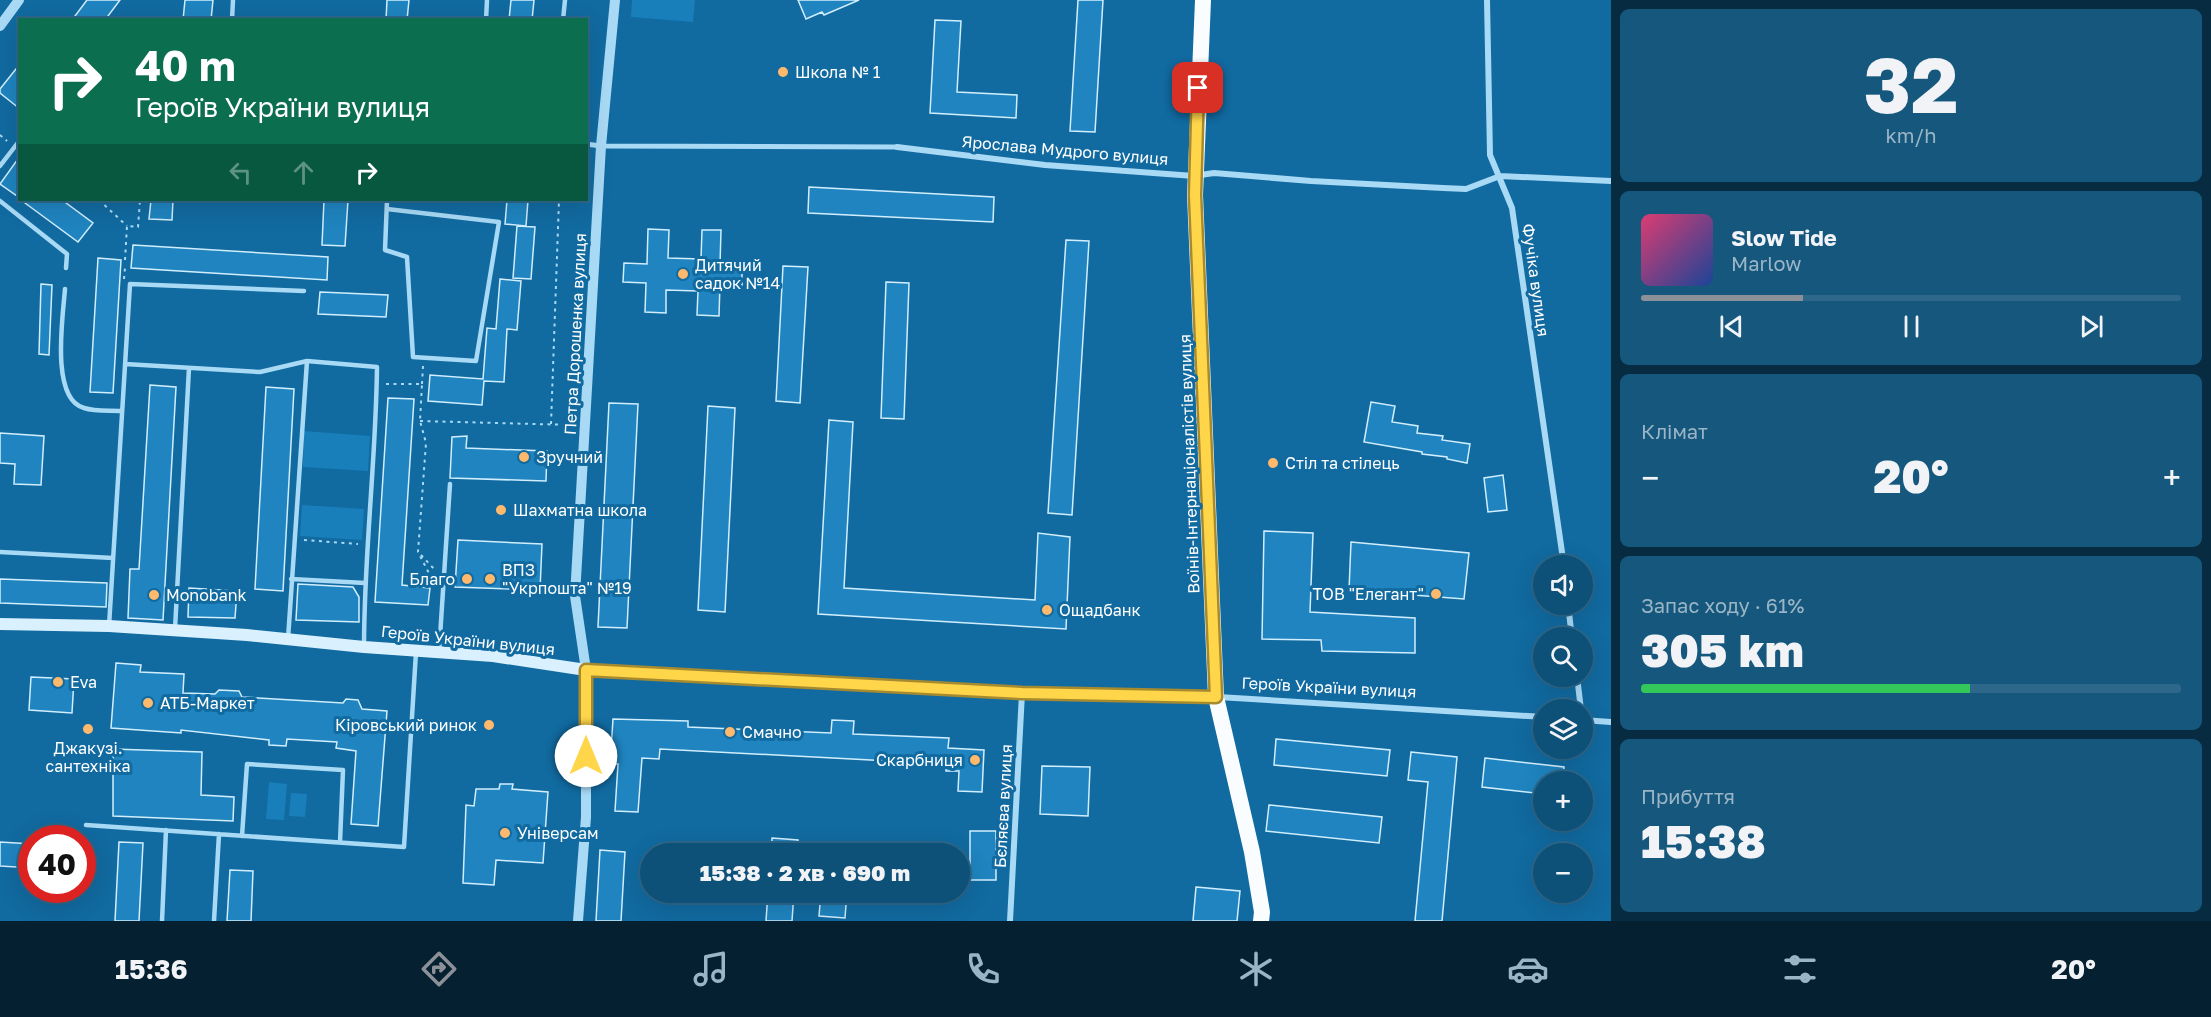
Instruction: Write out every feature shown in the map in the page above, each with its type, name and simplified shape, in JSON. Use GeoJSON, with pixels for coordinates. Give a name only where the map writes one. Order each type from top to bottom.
{"type":"FeatureCollection","features":[{"type":"Feature","properties":{"kind":"highway","name":"Воїнів-Інтернаціоналістів вулиця"},"geometry":{"type":"LineString","coordinates":[[1203,0],[1194,176],[1216,697],[1252,852],[1262,921]]}},
{"type":"Feature","properties":{"kind":"main road","name":"Героїв України вулиця"},"geometry":{"type":"LineString","coordinates":[[0,624],[175,630],[494,656],[586,670],[1022,693],[1216,697]]}},
{"type":"Feature","properties":{"kind":"street"},"geometry":{"type":"LineString","coordinates":[[0,26],[19,0]]}},
{"type":"Feature","properties":{"kind":"street","name":"Петра Дорошенка вулиця"},"geometry":{"type":"LineString","coordinates":[[578,921],[586,817],[586,670],[575,596],[601,146],[615,0]]}},
{"type":"Feature","properties":{"kind":"street","name":"Фучіка вулиця"},"geometry":{"type":"LineString","coordinates":[[1486,0],[1490,155],[1512,208],[1562,555]]}},
{"type":"Feature","properties":{"kind":"street","name":"Ярослава Мудрого вулиця"},"geometry":{"type":"LineString","coordinates":[[588,144],[897,147],[1045,165],[1194,176],[1214,173],[1311,182],[1466,189],[1500,176],[1611,181]]}},
{"type":"Feature","properties":{"kind":"street","name":"Бєляєва вулиця"},"geometry":{"type":"LineString","coordinates":[[1010,921],[1022,693]]}},
{"type":"Feature","properties":{"kind":"street","name":"Героїв України вулиця"},"geometry":{"type":"LineString","coordinates":[[1216,697],[1533,716]]}},
{"type":"Feature","properties":{"kind":"street"},"geometry":{"type":"LineString","coordinates":[[1593,721],[1611,722]]}},
{"type":"Feature","properties":{"kind":"lane"},"geometry":{"type":"LineString","coordinates":[[232,18],[233,0]]}},
{"type":"Feature","properties":{"kind":"lane"},"geometry":{"type":"LineString","coordinates":[[486,18],[487,0]]}},
{"type":"Feature","properties":{"kind":"lane"},"geometry":{"type":"LineString","coordinates":[[563,18],[565,0]]}},
{"type":"Feature","properties":{"kind":"lane"},"geometry":{"type":"LineString","coordinates":[[0,166],[18,143]]}},
{"type":"Feature","properties":{"kind":"lane"},"geometry":{"type":"LineString","coordinates":[[0,201],[68,254],[66,268]]}},
{"type":"Feature","properties":{"kind":"lane"},"geometry":{"type":"LineString","coordinates":[[387,201],[385,249],[407,257],[413,357],[476,361],[499,222],[387,209]]}},
{"type":"Feature","properties":{"kind":"lane"},"geometry":{"type":"LineString","coordinates":[[109,626],[130,284],[304,291]]}},
{"type":"Feature","properties":{"kind":"lane"},"geometry":{"type":"LineString","coordinates":[[65,289],[60,359],[69,396],[83,408],[122,411]]}},
{"type":"Feature","properties":{"kind":"lane"},"geometry":{"type":"LineString","coordinates":[[125,364],[260,372],[307,361],[377,367],[363,646]]}},
{"type":"Feature","properties":{"kind":"lane"},"geometry":{"type":"LineString","coordinates":[[288,639],[307,361]]}},
{"type":"Feature","properties":{"kind":"lane"},"geometry":{"type":"LineString","coordinates":[[175,630],[189,368]]}},
{"type":"Feature","properties":{"kind":"lane"},"geometry":{"type":"LineString","coordinates":[[439,652],[450,484]]}},
{"type":"Feature","properties":{"kind":"lane"},"geometry":{"type":"LineString","coordinates":[[0,552],[113,558]]}},
{"type":"Feature","properties":{"kind":"lane"},"geometry":{"type":"LineString","coordinates":[[291,579],[365,583]]}},
{"type":"Feature","properties":{"kind":"lane"},"geometry":{"type":"LineString","coordinates":[[96,826],[404,847],[416,650]]}},
{"type":"Feature","properties":{"kind":"lane"},"geometry":{"type":"LineString","coordinates":[[242,836],[246,764],[343,770],[340,842]]}},
{"type":"Feature","properties":{"kind":"lane"},"geometry":{"type":"LineString","coordinates":[[162,921],[166,830]]}},
{"type":"Feature","properties":{"kind":"lane"},"geometry":{"type":"LineString","coordinates":[[214,921],[219,834]]}},
{"type":"Feature","properties":{"kind":"path"},"geometry":{"type":"LineString","coordinates":[[100,201],[127,226],[138,226],[140,201]]}},
{"type":"Feature","properties":{"kind":"path"},"geometry":{"type":"LineString","coordinates":[[551,424],[559,201]]}},
{"type":"Feature","properties":{"kind":"path"},"geometry":{"type":"LineString","coordinates":[[125,260],[127,226]]}},
{"type":"Feature","properties":{"kind":"path"},"geometry":{"type":"LineString","coordinates":[[423,357],[420,421],[426,443],[418,552],[434,582]]}},
{"type":"Feature","properties":{"kind":"path"},"geometry":{"type":"LineString","coordinates":[[377,383],[422,384]]}},
{"type":"Feature","properties":{"kind":"path"},"geometry":{"type":"LineString","coordinates":[[420,421],[573,425]]}},
{"type":"Feature","properties":{"kind":"path"},"geometry":{"type":"LineString","coordinates":[[294,539],[367,545]]}},
{"type":"Feature","properties":{"kind":"path"},"geometry":{"type":"LineString","coordinates":[[542,591],[563,589]]}},
{"type":"Feature","properties":{"kind":"shaded area"},"geometry":{"type":"Polygon","coordinates":[[[632,0],[695,0],[693,22],[631,17],[632,0]]]}},
{"type":"Feature","properties":{"kind":"shaded area"},"geometry":{"type":"Polygon","coordinates":[[[304,431],[370,436],[368,471],[303,467],[304,431]]]}},
{"type":"Feature","properties":{"kind":"shaded area"},"geometry":{"type":"Polygon","coordinates":[[[302,505],[364,509],[362,540],[300,536],[302,505]]]}},
{"type":"Feature","properties":{"kind":"shaded area"},"geometry":{"type":"Polygon","coordinates":[[[269,782],[287,784],[284,820],[266,819],[269,782]]]}},
{"type":"Feature","properties":{"kind":"shaded area"},"geometry":{"type":"Polygon","coordinates":[[[291,793],[307,794],[305,817],[289,816],[291,793]]]}},
{"type":"Feature","properties":{"kind":"building"},"geometry":{"type":"Polygon","coordinates":[[[87,0],[120,0],[106,18],[74,18],[87,0]]]}},
{"type":"Feature","properties":{"kind":"building"},"geometry":{"type":"Polygon","coordinates":[[[185,0],[213,0],[211,18],[183,18],[185,0]]]}},
{"type":"Feature","properties":{"kind":"building"},"geometry":{"type":"Polygon","coordinates":[[[387,0],[409,0],[407,18],[386,18],[387,0]]]}},
{"type":"Feature","properties":{"kind":"building"},"geometry":{"type":"Polygon","coordinates":[[[511,0],[534,0],[532,18],[509,18],[511,0]]]}},
{"type":"Feature","properties":{"kind":"building"},"geometry":{"type":"Polygon","coordinates":[[[798,0],[859,0],[824,15],[822,12],[806,19],[798,0]]]}},
{"type":"Feature","properties":{"kind":"building"},"geometry":{"type":"Polygon","coordinates":[[[1078,0],[1103,0],[1095,132],[1070,131],[1078,0]]]}},
{"type":"Feature","properties":{"kind":"building"},"geometry":{"type":"Polygon","coordinates":[[[935,20],[961,21],[957,92],[1017,95],[1016,118],[930,113],[935,20]]]}},
{"type":"Feature","properties":{"kind":"building"},"geometry":{"type":"Polygon","coordinates":[[[18,66],[18,107],[0,93],[0,89],[18,66]]]}},
{"type":"Feature","properties":{"kind":"building"},"geometry":{"type":"Polygon","coordinates":[[[18,159],[18,197],[0,184],[18,159]]]}},
{"type":"Feature","properties":{"kind":"building"},"geometry":{"type":"Polygon","coordinates":[[[809,187],[994,197],[993,222],[808,213],[809,187]]]}},
{"type":"Feature","properties":{"kind":"building"},"geometry":{"type":"Polygon","coordinates":[[[22,201],[63,201],[93,223],[78,242],[22,201]]]}},
{"type":"Feature","properties":{"kind":"building"},"geometry":{"type":"Polygon","coordinates":[[[151,201],[173,201],[172,220],[149,219],[151,201]]]}},
{"type":"Feature","properties":{"kind":"building"},"geometry":{"type":"Polygon","coordinates":[[[324,201],[348,201],[345,246],[322,245],[324,201]]]}},
{"type":"Feature","properties":{"kind":"building"},"geometry":{"type":"Polygon","coordinates":[[[507,201],[528,201],[526,226],[505,224],[507,201]]]}},
{"type":"Feature","properties":{"kind":"building"},"geometry":{"type":"Polygon","coordinates":[[[517,226],[535,227],[531,279],[513,278],[517,226]]]}},
{"type":"Feature","properties":{"kind":"building","name":"Дитячий садок №14"},"geometry":{"type":"Polygon","coordinates":[[[648,229],[669,230],[668,258],[701,259],[702,230],[721,230],[720,265],[742,266],[742,285],[720,284],[719,316],[697,315],[698,291],[666,290],[666,313],[645,312],[646,283],[623,282],[624,263],[647,264],[648,229]]]}},
{"type":"Feature","properties":{"kind":"building"},"geometry":{"type":"Polygon","coordinates":[[[1066,240],[1089,241],[1072,515],[1048,513],[1066,240]]]}},
{"type":"Feature","properties":{"kind":"building"},"geometry":{"type":"Polygon","coordinates":[[[133,245],[328,257],[327,280],[131,268],[133,245]]]}},
{"type":"Feature","properties":{"kind":"building"},"geometry":{"type":"Polygon","coordinates":[[[98,258],[121,260],[113,393],[90,392],[98,258]]]}},
{"type":"Feature","properties":{"kind":"building"},"geometry":{"type":"Polygon","coordinates":[[[783,266],[808,267],[800,403],[776,401],[783,266]]]}},
{"type":"Feature","properties":{"kind":"building"},"geometry":{"type":"Polygon","coordinates":[[[500,279],[521,281],[517,330],[507,329],[504,382],[484,381],[482,405],[428,401],[430,375],[483,379],[487,328],[496,329],[500,279]]]}},
{"type":"Feature","properties":{"kind":"building"},"geometry":{"type":"Polygon","coordinates":[[[886,282],[909,283],[904,419],[881,418],[886,282]]]}},
{"type":"Feature","properties":{"kind":"building"},"geometry":{"type":"Polygon","coordinates":[[[41,284],[52,285],[49,355],[39,354],[41,284]]]}},
{"type":"Feature","properties":{"kind":"building"},"geometry":{"type":"Polygon","coordinates":[[[320,292],[388,295],[386,317],[318,314],[320,292]]]}},
{"type":"Feature","properties":{"kind":"building"},"geometry":{"type":"Polygon","coordinates":[[[150,385],[176,387],[163,620],[128,618],[130,569],[139,569],[150,385]]]}},
{"type":"Feature","properties":{"kind":"building"},"geometry":{"type":"Polygon","coordinates":[[[266,387],[294,389],[283,591],[255,589],[266,387]]]}},
{"type":"Feature","properties":{"kind":"building"},"geometry":{"type":"Polygon","coordinates":[[[388,398],[414,399],[402,585],[430,588],[428,605],[375,602],[388,398]]]}},
{"type":"Feature","properties":{"kind":"building"},"geometry":{"type":"Polygon","coordinates":[[[1371,402],[1395,406],[1392,422],[1418,426],[1417,433],[1443,436],[1442,440],[1470,444],[1467,463],[1447,459],[1447,457],[1364,442],[1371,402]]]}},
{"type":"Feature","properties":{"kind":"building"},"geometry":{"type":"Polygon","coordinates":[[[609,403],[638,404],[627,628],[598,627],[609,403]]]}},
{"type":"Feature","properties":{"kind":"building"},"geometry":{"type":"Polygon","coordinates":[[[708,406],[735,408],[725,612],[698,610],[708,406]]]}},
{"type":"Feature","properties":{"kind":"building"},"geometry":{"type":"Polygon","coordinates":[[[829,420],[853,422],[844,588],[1035,600],[1038,533],[1070,537],[1066,629],[818,614],[829,420]]]}},
{"type":"Feature","properties":{"kind":"building"},"geometry":{"type":"Polygon","coordinates":[[[0,433],[44,436],[41,485],[14,484],[15,464],[0,463],[0,433]]]}},
{"type":"Feature","properties":{"kind":"building"},"geometry":{"type":"Polygon","coordinates":[[[467,436],[466,448],[547,451],[546,481],[450,478],[452,437],[467,436]]]}},
{"type":"Feature","properties":{"kind":"building"},"geometry":{"type":"Polygon","coordinates":[[[1503,475],[1507,510],[1488,512],[1484,478],[1503,475]]]}},
{"type":"Feature","properties":{"kind":"building"},"geometry":{"type":"Polygon","coordinates":[[[1264,531],[1313,533],[1310,612],[1415,618],[1415,653],[1322,651],[1321,640],[1262,639],[1264,531]]]}},
{"type":"Feature","properties":{"kind":"building"},"geometry":{"type":"Polygon","coordinates":[[[458,540],[542,544],[540,590],[455,587],[458,540]]]}},
{"type":"Feature","properties":{"kind":"building"},"geometry":{"type":"Polygon","coordinates":[[[1351,542],[1469,553],[1464,599],[1349,590],[1351,542]]]}},
{"type":"Feature","properties":{"kind":"building"},"geometry":{"type":"Polygon","coordinates":[[[0,579],[107,583],[106,607],[0,603],[0,579]]]}},
{"type":"Feature","properties":{"kind":"building"},"geometry":{"type":"Polygon","coordinates":[[[298,584],[353,587],[359,597],[359,622],[296,620],[298,584]]]}},
{"type":"Feature","properties":{"kind":"building"},"geometry":{"type":"Polygon","coordinates":[[[189,588],[237,591],[235,618],[188,617],[189,588]]]}},
{"type":"Feature","properties":{"kind":"building"},"geometry":{"type":"Polygon","coordinates":[[[116,663],[141,665],[140,672],[184,674],[183,693],[215,694],[219,690],[239,691],[242,697],[343,703],[346,699],[358,700],[362,709],[387,711],[378,826],[351,824],[356,751],[336,748],[337,742],[287,739],[286,746],[269,745],[269,740],[181,730],[181,733],[111,728],[116,663]]]}},
{"type":"Feature","properties":{"kind":"building"},"geometry":{"type":"Polygon","coordinates":[[[31,677],[74,679],[72,713],[29,710],[31,677]]]}},
{"type":"Feature","properties":{"kind":"building"},"geometry":{"type":"Polygon","coordinates":[[[613,719],[688,721],[688,727],[831,733],[832,720],[854,721],[853,734],[949,738],[948,748],[984,750],[982,792],[958,791],[959,771],[946,771],[946,764],[660,749],[659,759],[642,758],[638,812],[615,811],[618,764],[610,764],[613,719]]]}},
{"type":"Feature","properties":{"kind":"building"},"geometry":{"type":"Polygon","coordinates":[[[1276,739],[1390,750],[1387,776],[1274,765],[1276,739]]]}},
{"type":"Feature","properties":{"kind":"building"},"geometry":{"type":"Polygon","coordinates":[[[113,749],[202,752],[201,795],[234,797],[233,821],[113,816],[113,749]]]}},
{"type":"Feature","properties":{"kind":"building"},"geometry":{"type":"Polygon","coordinates":[[[1411,752],[1457,757],[1442,921],[1415,921],[1428,782],[1408,780],[1411,752]]]}},
{"type":"Feature","properties":{"kind":"building"},"geometry":{"type":"Polygon","coordinates":[[[1485,758],[1564,767],[1563,771],[1533,771],[1533,793],[1482,787],[1485,758]]]}},
{"type":"Feature","properties":{"kind":"building"},"geometry":{"type":"Polygon","coordinates":[[[1042,766],[1090,767],[1088,816],[1040,814],[1042,766]]]}},
{"type":"Feature","properties":{"kind":"building","name":"Універсам"},"geometry":{"type":"Polygon","coordinates":[[[500,784],[513,784],[512,789],[548,792],[543,863],[496,860],[494,885],[463,883],[466,805],[474,806],[476,789],[499,789],[500,784]]]}},
{"type":"Feature","properties":{"kind":"building"},"geometry":{"type":"Polygon","coordinates":[[[1269,805],[1382,817],[1379,843],[1266,831],[1269,805]]]}},
{"type":"Feature","properties":{"kind":"building"},"geometry":{"type":"Polygon","coordinates":[[[970,831],[996,831],[996,880],[970,880],[970,831]]]}},
{"type":"Feature","properties":{"kind":"building"},"geometry":{"type":"Polygon","coordinates":[[[772,838],[798,840],[798,843],[772,843],[772,838]]]}},
{"type":"Feature","properties":{"kind":"building"},"geometry":{"type":"Polygon","coordinates":[[[0,842],[18,843],[18,867],[0,866],[0,842]]]}},
{"type":"Feature","properties":{"kind":"building"},"geometry":{"type":"Polygon","coordinates":[[[119,842],[143,843],[139,921],[115,921],[119,842]]]}},
{"type":"Feature","properties":{"kind":"building"},"geometry":{"type":"Polygon","coordinates":[[[600,850],[625,852],[621,921],[596,921],[600,850]]]}},
{"type":"Feature","properties":{"kind":"building"},"geometry":{"type":"Polygon","coordinates":[[[230,870],[253,871],[251,921],[227,921],[230,870]]]}},
{"type":"Feature","properties":{"kind":"building"},"geometry":{"type":"Polygon","coordinates":[[[1196,887],[1240,891],[1237,921],[1193,921],[1196,887]]]}},
{"type":"Feature","properties":{"kind":"building"},"geometry":{"type":"Polygon","coordinates":[[[767,903],[793,903],[792,921],[766,921],[767,903]]]}},
{"type":"Feature","properties":{"kind":"building"},"geometry":{"type":"Polygon","coordinates":[[[820,903],[846,903],[845,918],[819,916],[820,903]]]}},
{"type":"Feature","properties":{"kind":"place","name":"Школа № 1"},"geometry":{"type":"Point","coordinates":[783,72]}},
{"type":"Feature","properties":{"kind":"place","name":"Дитячий садок №14"},"geometry":{"type":"Point","coordinates":[683,274]}},
{"type":"Feature","properties":{"kind":"place","name":"Зручний"},"geometry":{"type":"Point","coordinates":[524,457]}},
{"type":"Feature","properties":{"kind":"place","name":"Стіл та стілець"},"geometry":{"type":"Point","coordinates":[1273,463]}},
{"type":"Feature","properties":{"kind":"place","name":"Шахматна школа"},"geometry":{"type":"Point","coordinates":[501,510]}},
{"type":"Feature","properties":{"kind":"place","name":"Благо"},"geometry":{"type":"Point","coordinates":[467,579]}},
{"type":"Feature","properties":{"kind":"place","name":"ВПЗ \"Укрпошта\" №19"},"geometry":{"type":"Point","coordinates":[490,579]}},
{"type":"Feature","properties":{"kind":"place","name":"ТОВ \"Елегант\""},"geometry":{"type":"Point","coordinates":[1436,594]}},
{"type":"Feature","properties":{"kind":"place","name":"Monobank"},"geometry":{"type":"Point","coordinates":[154,595]}},
{"type":"Feature","properties":{"kind":"place","name":"Ощадбанк"},"geometry":{"type":"Point","coordinates":[1047,610]}},
{"type":"Feature","properties":{"kind":"place","name":"Eva"},"geometry":{"type":"Point","coordinates":[58,682]}},
{"type":"Feature","properties":{"kind":"place","name":"АТБ-Маркет"},"geometry":{"type":"Point","coordinates":[148,703]}},
{"type":"Feature","properties":{"kind":"place","name":"Кіровський ринок"},"geometry":{"type":"Point","coordinates":[489,725]}},
{"type":"Feature","properties":{"kind":"place","name":"Джакузі. сантехніка"},"geometry":{"type":"Point","coordinates":[88,729]}},
{"type":"Feature","properties":{"kind":"place","name":"Смачно"},"geometry":{"type":"Point","coordinates":[730,732]}},
{"type":"Feature","properties":{"kind":"place","name":"Скарбниця"},"geometry":{"type":"Point","coordinates":[975,760]}},
{"type":"Feature","properties":{"kind":"place","name":"Універсам"},"geometry":{"type":"Point","coordinates":[505,833]}},
{"type":"Feature","properties":{"kind":"route"},"geometry":{"type":"LineString","coordinates":[[586,756],[586,670],[1022,693],[1216,697],[1194,176],[1198,88]]}}]}
